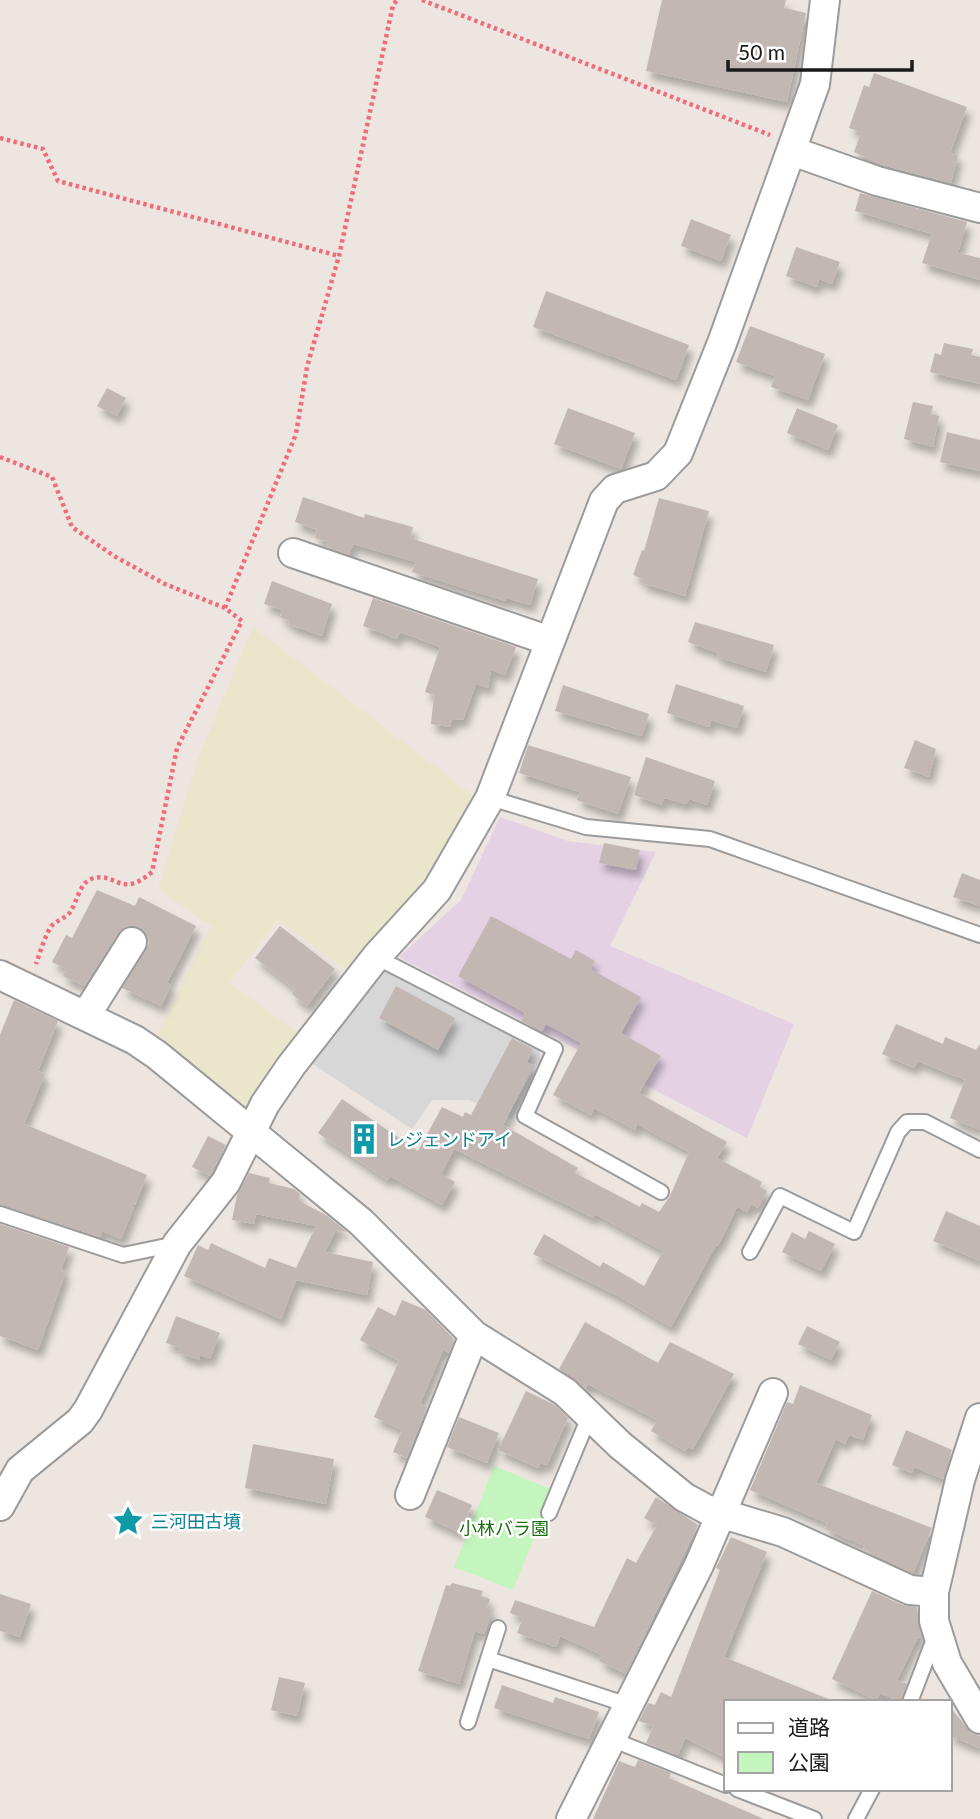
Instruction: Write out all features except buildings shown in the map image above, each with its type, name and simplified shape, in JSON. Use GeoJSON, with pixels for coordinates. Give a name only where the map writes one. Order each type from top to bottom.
{"type":"FeatureCollection","features":[{"type":"Feature","properties":{"kind":"street"},"geometry":{"type":"LineString","coordinates":[[0,1506],[20,1470],[80,1421],[177,1244],[226,1182],[265,1104],[291,1066],[376,957],[437,890],[490,798],[604,500],[615,489],[656,476],[678,453],[815,84],[825,0]]}},
{"type":"Feature","properties":{"kind":"street"},"geometry":{"type":"LineString","coordinates":[[792,150],[877,181],[980,208]]}},
{"type":"Feature","properties":{"kind":"street"},"geometry":{"type":"LineString","coordinates":[[293,553],[550,641]]}},
{"type":"Feature","properties":{"kind":"street"},"geometry":{"type":"LineString","coordinates":[[86,1014],[132,942]]}},
{"type":"Feature","properties":{"kind":"street"},"geometry":{"type":"LineString","coordinates":[[0,975],[86,1014],[135,1040],[253,1132],[361,1222],[474,1335],[565,1392],[589,1417],[684,1497],[722,1515],[783,1532],[910,1590],[934,1591]]}},
{"type":"Feature","properties":{"kind":"street"},"geometry":{"type":"LineString","coordinates":[[410,1495],[474,1335]]}},
{"type":"Feature","properties":{"kind":"street"},"geometry":{"type":"LineString","coordinates":[[571,1819],[722,1515],[773,1393]]}},
{"type":"Feature","properties":{"kind":"street"},"geometry":{"type":"LineString","coordinates":[[978,1432],[934,1591],[937,1633],[947,1663],[980,1719]]}},
{"type":"Feature","properties":{"kind":"lane"},"geometry":{"type":"LineString","coordinates":[[490,798],[586,827],[710,839],[980,935]]}},
{"type":"Feature","properties":{"kind":"lane"},"geometry":{"type":"LineString","coordinates":[[376,957],[555,1049],[525,1116],[662,1192]]}},
{"type":"Feature","properties":{"kind":"lane"},"geometry":{"type":"LineString","coordinates":[[750,1252],[780,1196],[854,1232],[898,1132],[907,1122],[925,1122],[980,1150]]}},
{"type":"Feature","properties":{"kind":"lane"},"geometry":{"type":"LineString","coordinates":[[0,1214],[123,1255],[177,1244]]}},
{"type":"Feature","properties":{"kind":"lane"},"geometry":{"type":"LineString","coordinates":[[549,1513],[589,1417]]}},
{"type":"Feature","properties":{"kind":"lane"},"geometry":{"type":"LineString","coordinates":[[468,1722],[498,1628]]}},
{"type":"Feature","properties":{"kind":"lane"},"geometry":{"type":"LineString","coordinates":[[911,1700],[937,1633]]}},
{"type":"Feature","properties":{"kind":"lane"},"geometry":{"type":"LineString","coordinates":[[488,1659],[628,1706]]}},
{"type":"Feature","properties":{"kind":"lane"},"geometry":{"type":"LineString","coordinates":[[611,1739],[724,1784]]}},
{"type":"Feature","properties":{"kind":"lane"},"geometry":{"type":"LineString","coordinates":[[742,1791],[814,1819]]}},
{"type":"Feature","properties":{"kind":"lane"},"geometry":{"type":"LineString","coordinates":[[856,1819],[871,1791]]}},
{"type":"Feature","properties":{"kind":"path"},"geometry":{"type":"LineString","coordinates":[[225,608],[296,434],[307,367],[339,256],[393,5],[397,0]]}},
{"type":"Feature","properties":{"kind":"path"},"geometry":{"type":"LineString","coordinates":[[422,0],[782,140],[792,150]]}},
{"type":"Feature","properties":{"kind":"path"},"geometry":{"type":"LineString","coordinates":[[0,138],[43,149],[58,181],[339,256]]}},
{"type":"Feature","properties":{"kind":"path"},"geometry":{"type":"LineString","coordinates":[[0,457],[52,477],[72,527],[114,556],[164,584],[225,608],[242,621],[177,748],[152,872],[138,884],[123,885],[102,878],[91,879],[83,885],[69,914],[52,924],[26,987]]}},
{"type":"Feature","properties":{"kind":"shaded area"},"geometry":{"type":"Polygon","coordinates":[[[253,627],[479,800],[428,885],[349,972],[278,920],[229,983],[305,1038],[245,1115],[154,1041],[211,926],[158,889],[197,761],[253,627]]]}},
{"type":"Feature","properties":{"kind":"shaded area"},"geometry":{"type":"Polygon","coordinates":[[[500,817],[568,841],[656,852],[610,946],[794,1024],[747,1138],[399,957],[461,900],[500,817]]]}},
{"type":"Feature","properties":{"kind":"shaded area"},"geometry":{"type":"Polygon","coordinates":[[[385,968],[539,1048],[541,1066],[512,1119],[469,1100],[432,1100],[412,1129],[311,1063],[385,968]]]}},
{"type":"Feature","properties":{"kind":"green space","name":"小林バラ園"},"geometry":{"type":"Polygon","coordinates":[[[494,1466],[553,1490],[513,1590],[454,1567],[494,1466]]]}},
{"type":"Feature","properties":{"kind":"place","name":"レジェンドアイ"},"geometry":{"type":"Point","coordinates":[364,1139]}},
{"type":"Feature","properties":{"kind":"place","name":"三河田古墳"},"geometry":{"type":"Point","coordinates":[128,1521]}}]}
